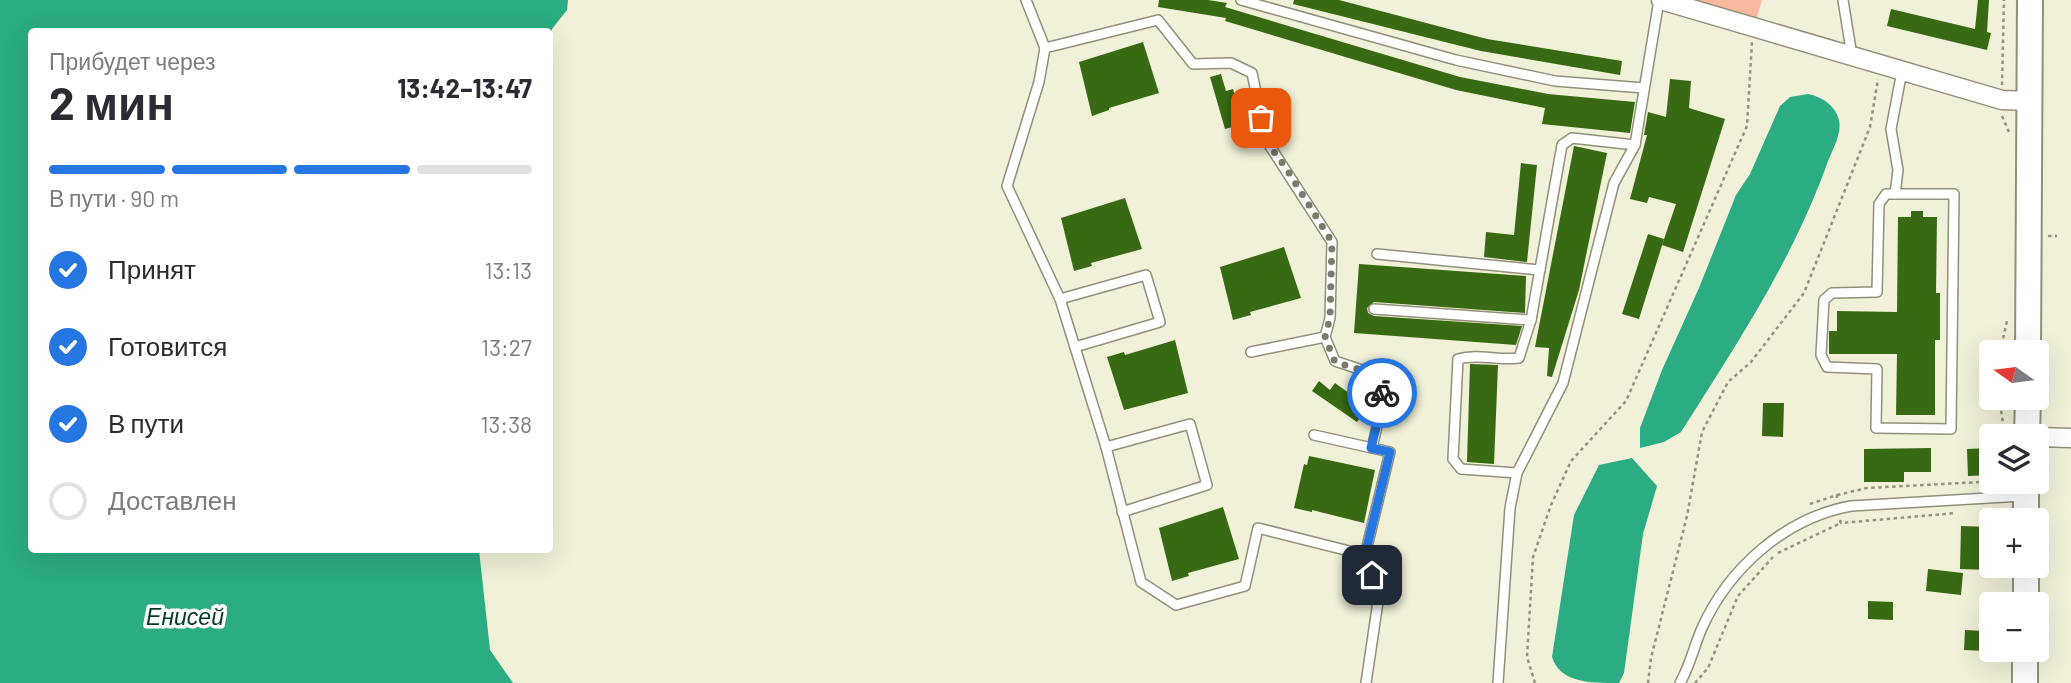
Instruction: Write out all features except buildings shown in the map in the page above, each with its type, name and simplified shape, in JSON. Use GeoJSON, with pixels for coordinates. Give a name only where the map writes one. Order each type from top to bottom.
{"type":"FeatureCollection","features":[{"type":"Feature","properties":{"kind":"main road"},"geometry":{"type":"LineString","coordinates":[[2028,340],[2030,0]]}},
{"type":"Feature","properties":{"kind":"main road"},"geometry":{"type":"LineString","coordinates":[[2025,662],[2025,683]]}},
{"type":"Feature","properties":{"kind":"street"},"geometry":{"type":"LineString","coordinates":[[1660,0],[2002,100],[2030,101]]}},
{"type":"Feature","properties":{"kind":"street"},"geometry":{"type":"LineString","coordinates":[[2049,438],[2071,438]]}},
{"type":"Feature","properties":{"kind":"lane"},"geometry":{"type":"LineString","coordinates":[[1026,0],[1045,47],[1039,82],[1007,186],[1060,299],[1106,447],[1141,582],[1176,605],[1245,586],[1258,528],[1365,555]]}},
{"type":"Feature","properties":{"kind":"lane"},"geometry":{"type":"LineString","coordinates":[[1241,0],[1456,60],[1555,81],[1644,88]]}},
{"type":"Feature","properties":{"kind":"lane"},"geometry":{"type":"LineString","coordinates":[[1498,683],[1510,508],[1517,473],[1563,383],[1614,183],[1636,145],[1660,0]]}},
{"type":"Feature","properties":{"kind":"lane"},"geometry":{"type":"LineString","coordinates":[[1843,0],[1853,56]]}},
{"type":"Feature","properties":{"kind":"lane"},"geometry":{"type":"LineString","coordinates":[[1045,47],[1158,20],[1193,64],[1231,63],[1252,74],[1266,141],[1332,242],[1330,318],[1325,337],[1335,362],[1374,374],[1384,396],[1371,448]]}},
{"type":"Feature","properties":{"kind":"lane"},"geometry":{"type":"LineString","coordinates":[[1895,194],[1898,170],[1891,129],[1902,71]]}},
{"type":"Feature","properties":{"kind":"lane"},"geometry":{"type":"LineString","coordinates":[[1517,473],[1461,468],[1453,459],[1458,359],[1469,356],[1519,358],[1531,320],[1562,145],[1572,138],[1636,145]]}},
{"type":"Feature","properties":{"kind":"lane"},"geometry":{"type":"LineString","coordinates":[[1886,194],[1895,194],[1954,194],[1951,429],[1876,428],[1877,369],[1827,367],[1821,355],[1824,300],[1832,293],[1877,292],[1878,204],[1886,194]]}},
{"type":"Feature","properties":{"kind":"lane"},"geometry":{"type":"LineString","coordinates":[[1377,254],[1540,271]]}},
{"type":"Feature","properties":{"kind":"lane"},"geometry":{"type":"LineString","coordinates":[[1060,299],[1146,275],[1160,322],[1075,347]]}},
{"type":"Feature","properties":{"kind":"lane"},"geometry":{"type":"LineString","coordinates":[[1374,309],[1531,320]]}},
{"type":"Feature","properties":{"kind":"lane"},"geometry":{"type":"LineString","coordinates":[[1251,352],[1325,337]]}},
{"type":"Feature","properties":{"kind":"lane"},"geometry":{"type":"LineString","coordinates":[[1106,447],[1190,424],[1207,485],[1122,512]]}},
{"type":"Feature","properties":{"kind":"lane"},"geometry":{"type":"LineString","coordinates":[[1314,435],[1390,452],[1365,555],[1379,595],[1366,683]]}},
{"type":"Feature","properties":{"kind":"lane"},"geometry":{"type":"LineString","coordinates":[[1680,683],[1701,629],[1718,597],[1774,537],[1813,519],[1851,506],[2026,499]]}},
{"type":"Feature","properties":{"kind":"path"},"geometry":{"type":"LineString","coordinates":[[1535,683],[1527,657],[1533,557],[1551,505],[1571,461],[1626,401],[1747,126],[1752,33]]}},
{"type":"Feature","properties":{"kind":"path"},"geometry":{"type":"LineString","coordinates":[[1647,683],[1687,516],[1702,432],[1728,382],[1751,362],[1804,293],[1870,127],[1879,72]]}},
{"type":"Feature","properties":{"kind":"path"},"geometry":{"type":"LineString","coordinates":[[2045,236],[2057,236]]}},
{"type":"Feature","properties":{"kind":"path"},"geometry":{"type":"LineString","coordinates":[[2003,340],[2008,318]]}},
{"type":"Feature","properties":{"kind":"path"},"geometry":{"type":"LineString","coordinates":[[1837,495],[1867,488],[1979,482]]}},
{"type":"Feature","properties":{"kind":"path"},"geometry":{"type":"LineString","coordinates":[[1695,683],[1708,668],[1738,596],[1775,554],[1841,523]]}},
{"type":"Feature","properties":{"kind":"shaded area"},"geometry":{"type":"Polygon","coordinates":[[[1684,0],[1762,0],[1756,20],[1684,0]]]}},
{"type":"Feature","properties":{"kind":"water","name":"Енисей"},"geometry":{"type":"Polygon","coordinates":[[[0,0],[568,0],[567,10],[553,28],[28,28],[28,553],[479,553],[490,650],[513,683],[0,683],[0,0]]]}},
{"type":"Feature","properties":{"kind":"water"},"geometry":{"type":"Polygon","coordinates":[[[1808,94],[1831,106],[1839,120],[1839,130],[1837,141],[1798,232],[1762,300],[1681,432],[1664,442],[1640,448],[1640,428],[1662,370],[1699,288],[1736,195],[1750,174],[1780,106],[1790,97],[1808,94]]]}},
{"type":"Feature","properties":{"kind":"water"},"geometry":{"type":"Polygon","coordinates":[[[1632,458],[1657,486],[1643,534],[1624,673],[1619,683],[1578,680],[1562,672],[1552,657],[1574,515],[1599,465],[1632,458]]]}},
{"type":"Feature","properties":{"kind":"way so far"},"geometry":{"type":"LineString","coordinates":[[1261,118],[1266,141],[1332,242],[1330,318],[1325,337],[1335,362],[1374,374],[1382,393]]}},
{"type":"Feature","properties":{"kind":"route"},"geometry":{"type":"LineString","coordinates":[[1372,575],[1365,555],[1390,452],[1371,448],[1384,396],[1382,393]]}}]}
